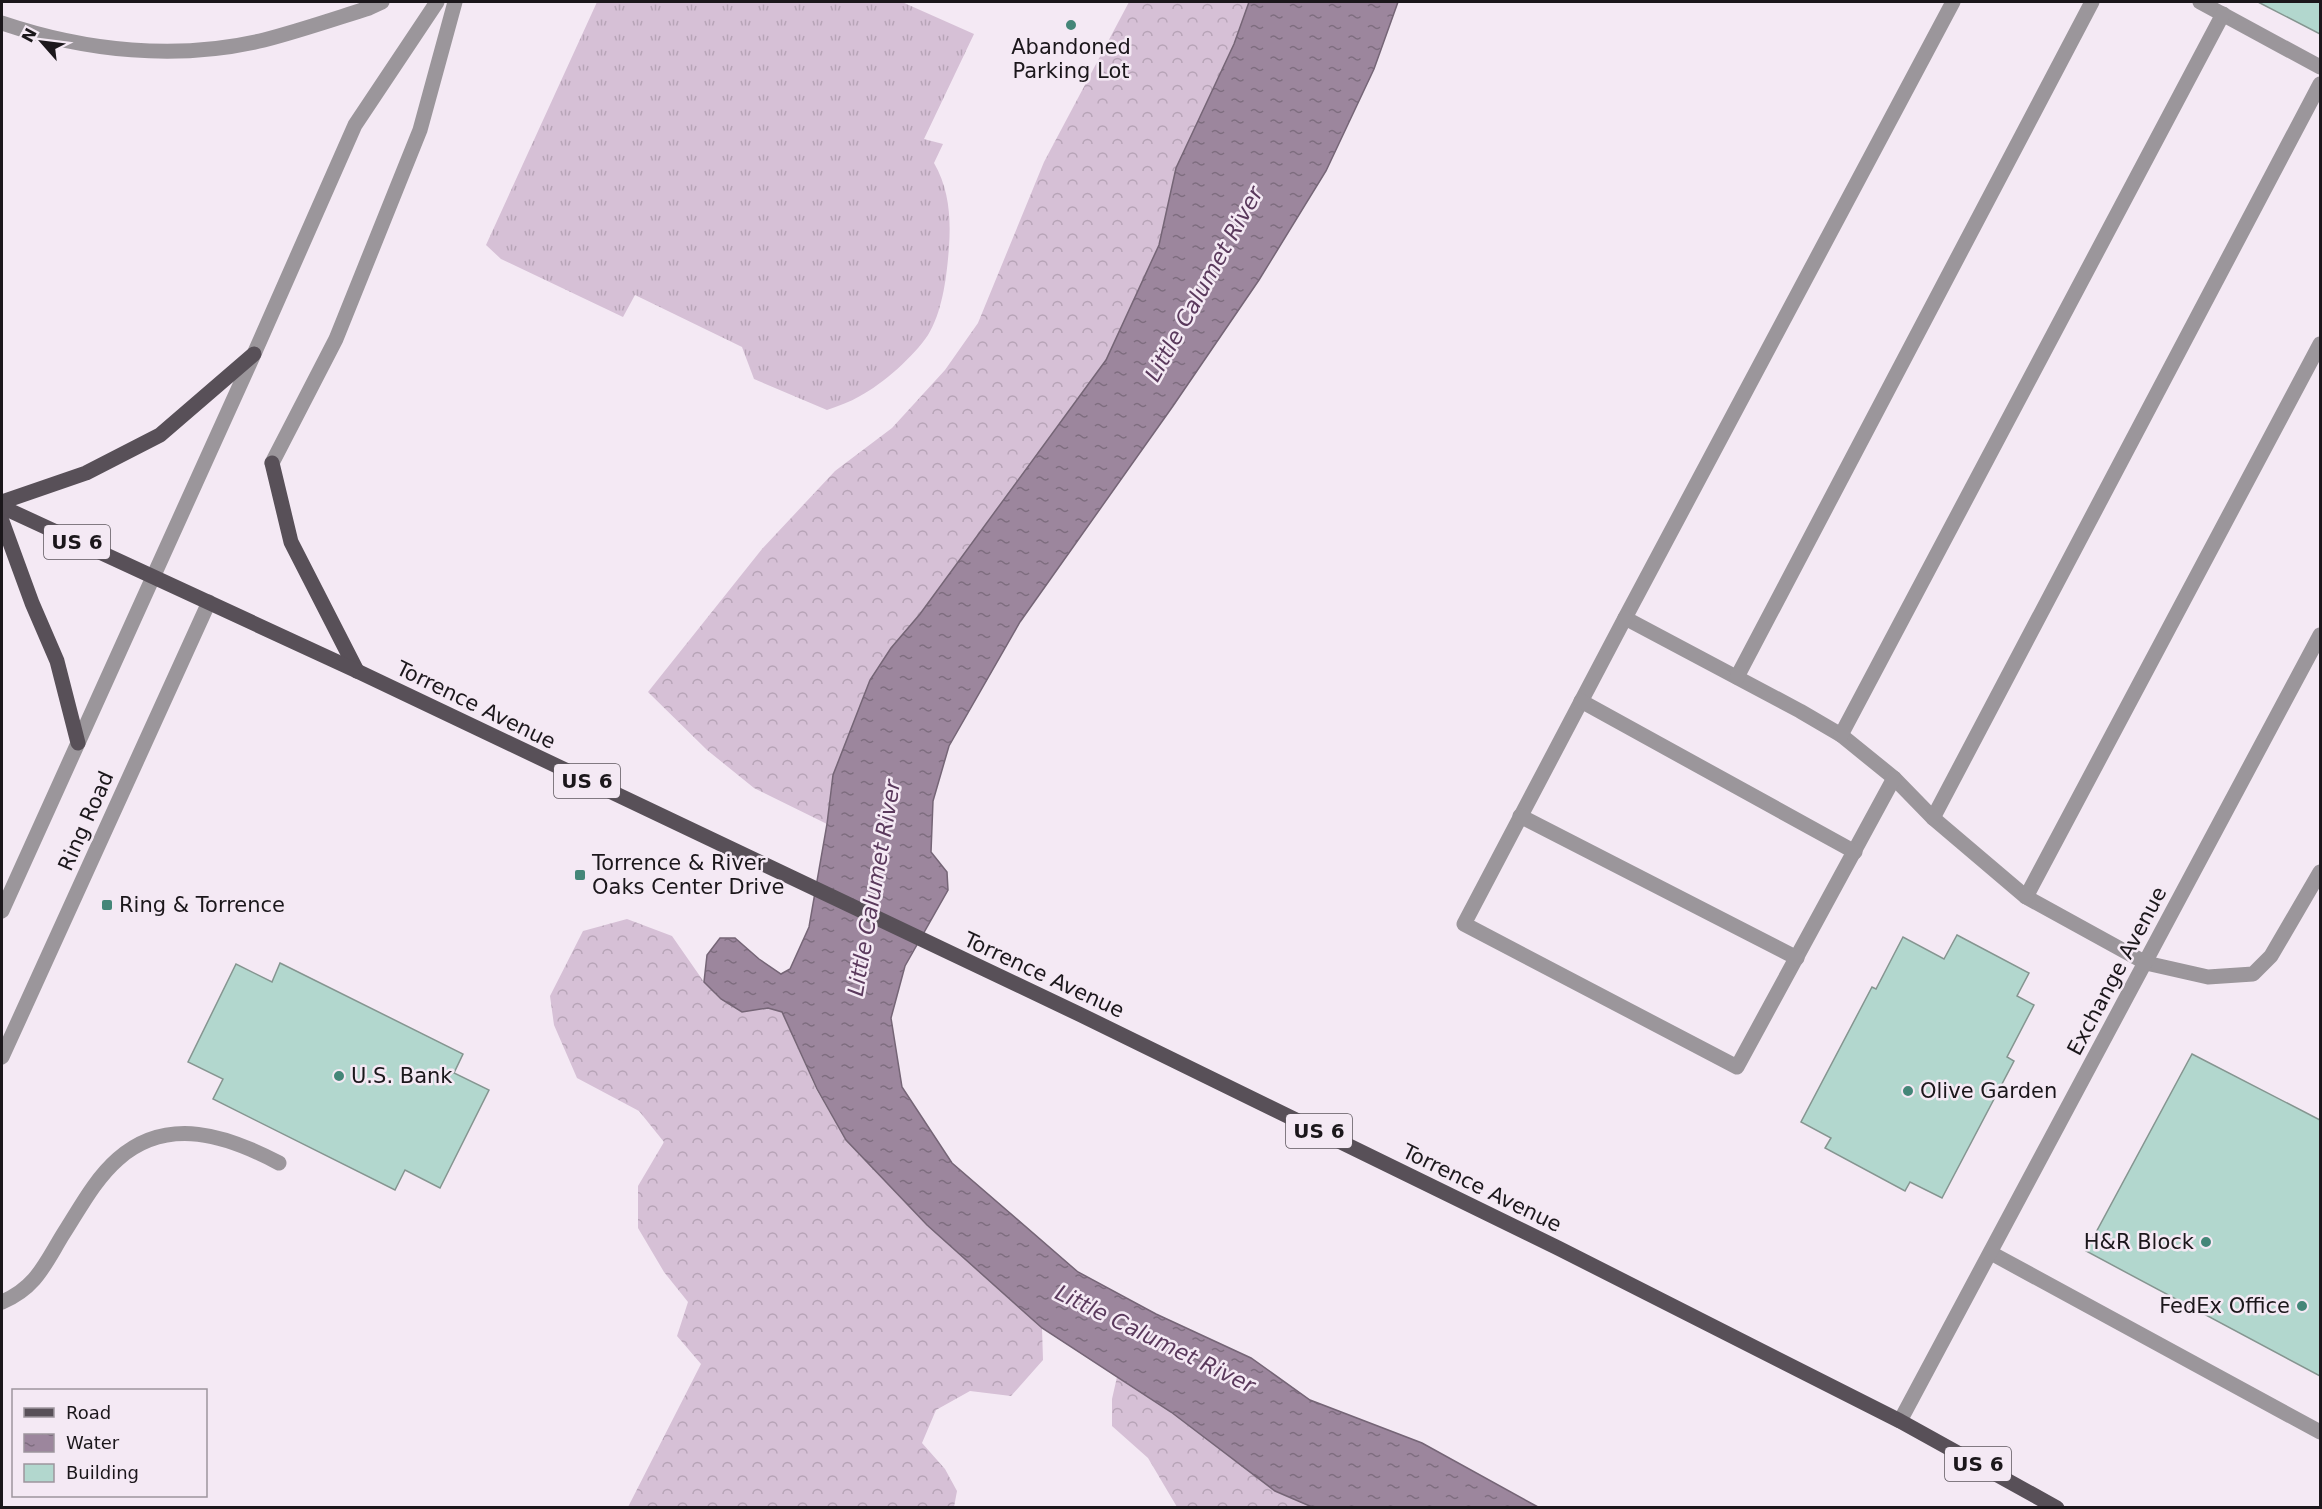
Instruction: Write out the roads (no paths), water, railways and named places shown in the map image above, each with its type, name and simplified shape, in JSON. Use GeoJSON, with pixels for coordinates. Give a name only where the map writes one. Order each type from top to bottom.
{"type":"FeatureCollection","features":[{"type":"Feature","properties":{"kind":"main road"},"geometry":{"type":"LineString","coordinates":[[2,502],[86,473],[160,435],[254,354]]}},
{"type":"Feature","properties":{"kind":"main road"},"geometry":{"type":"LineString","coordinates":[[273,463],[291,542],[357,671]]}},
{"type":"Feature","properties":{"kind":"main road","name":"Torrence Avenue"},"geometry":{"type":"LineString","coordinates":[[2,507],[357,671],[639,807],[1100,1024],[1558,1248],[1900,1421],[2056,1508]]}},
{"type":"Feature","properties":{"kind":"main road"},"geometry":{"type":"LineString","coordinates":[[2,521],[32,603],[57,661],[78,743]]}},
{"type":"Feature","properties":{"kind":"street"},"geometry":{"type":"LineString","coordinates":[[2,23],[42,36],[120,50],[185,52],[262,40],[382,2]]}},
{"type":"Feature","properties":{"kind":"street","name":"Ring Road"},"geometry":{"type":"LineString","coordinates":[[2,911],[355,125],[437,2]]}},
{"type":"Feature","properties":{"kind":"street"},"geometry":{"type":"LineString","coordinates":[[273,463],[336,339],[415,141],[455,2]]}},
{"type":"Feature","properties":{"kind":"street"},"geometry":{"type":"LineString","coordinates":[[1894,778],[1856,852],[1737,1067],[1464,924],[1953,2]]}},
{"type":"Feature","properties":{"kind":"street"},"geometry":{"type":"LineString","coordinates":[[1737,677],[2092,2]]}},
{"type":"Feature","properties":{"kind":"street"},"geometry":{"type":"LineString","coordinates":[[2200,2],[2320,67]]}},
{"type":"Feature","properties":{"kind":"street"},"geometry":{"type":"LineString","coordinates":[[1841,735],[2223,14]]}},
{"type":"Feature","properties":{"kind":"street"},"geometry":{"type":"LineString","coordinates":[[1933,818],[2320,84]]}},
{"type":"Feature","properties":{"kind":"street"},"geometry":{"type":"LineString","coordinates":[[2026,897],[2320,344]]}},
{"type":"Feature","properties":{"kind":"street","name":"Ring Road"},"geometry":{"type":"LineString","coordinates":[[2,1058],[209,602]]}},
{"type":"Feature","properties":{"kind":"street"},"geometry":{"type":"LineString","coordinates":[[1625,618],[1841,735],[1894,778],[1933,818],[2026,897],[2146,963],[2208,977],[2253,974],[2271,956],[2320,872]]}},
{"type":"Feature","properties":{"kind":"street","name":"Exchange Avenue"},"geometry":{"type":"LineString","coordinates":[[1900,1421],[2320,635]]}},
{"type":"Feature","properties":{"kind":"street"},"geometry":{"type":"LineString","coordinates":[[1581,701],[1856,852]]}},
{"type":"Feature","properties":{"kind":"street"},"geometry":{"type":"LineString","coordinates":[[1520,816],[1797,958]]}},
{"type":"Feature","properties":{"kind":"street"},"geometry":{"type":"LineString","coordinates":[[2,1302],[20,1294],[38,1274],[94,1186],[118,1158],[146,1141],[180,1133],[212,1136],[250,1148],[279,1163]]}},
{"type":"Feature","properties":{"kind":"street"},"geometry":{"type":"LineString","coordinates":[[1990,1252],[2320,1432]]}},
{"type":"Feature","properties":{"kind":"water","name":"Little Calumet River"},"geometry":{"type":"Polygon","coordinates":[[[1249,2],[1398,2],[1374,69],[1326,171],[1259,280],[1020,622],[949,746],[933,801],[931,852],[947,872],[948,890],[905,966],[891,1018],[902,1087],[952,1163],[1078,1272],[1156,1314],[1251,1358],[1310,1400],[1422,1443],[1538,1507],[1312,1507],[1275,1491],[1171,1412],[1042,1328],[927,1225],[846,1140],[817,1089],[782,1012],[768,1008],[742,1012],[721,999],[704,982],[707,955],[720,938],[735,938],[781,974],[790,969],[809,927],[833,775],[870,680],[891,648],[920,614],[1106,360],[1159,245],[1176,168],[1234,44],[1249,2]]]}},
{"type":"Feature","properties":{"kind":"place","name":"Abandoned Parking Lot"},"geometry":{"type":"Point","coordinates":[1071,25]}},
{"type":"Feature","properties":{"kind":"place","name":"Torrence & River Oaks Center Drive"},"geometry":{"type":"Point","coordinates":[580,875]}},
{"type":"Feature","properties":{"kind":"place","name":"Ring & Torrence"},"geometry":{"type":"Point","coordinates":[107,905]}},
{"type":"Feature","properties":{"kind":"place","name":"U.S. Bank"},"geometry":{"type":"Point","coordinates":[339,1076]}},
{"type":"Feature","properties":{"kind":"place","name":"Olive Garden"},"geometry":{"type":"Point","coordinates":[1908,1091]}},
{"type":"Feature","properties":{"kind":"place","name":"H&R Block"},"geometry":{"type":"Point","coordinates":[2206,1242]}},
{"type":"Feature","properties":{"kind":"place","name":"FedEx Office"},"geometry":{"type":"Point","coordinates":[2302,1306]}}]}
